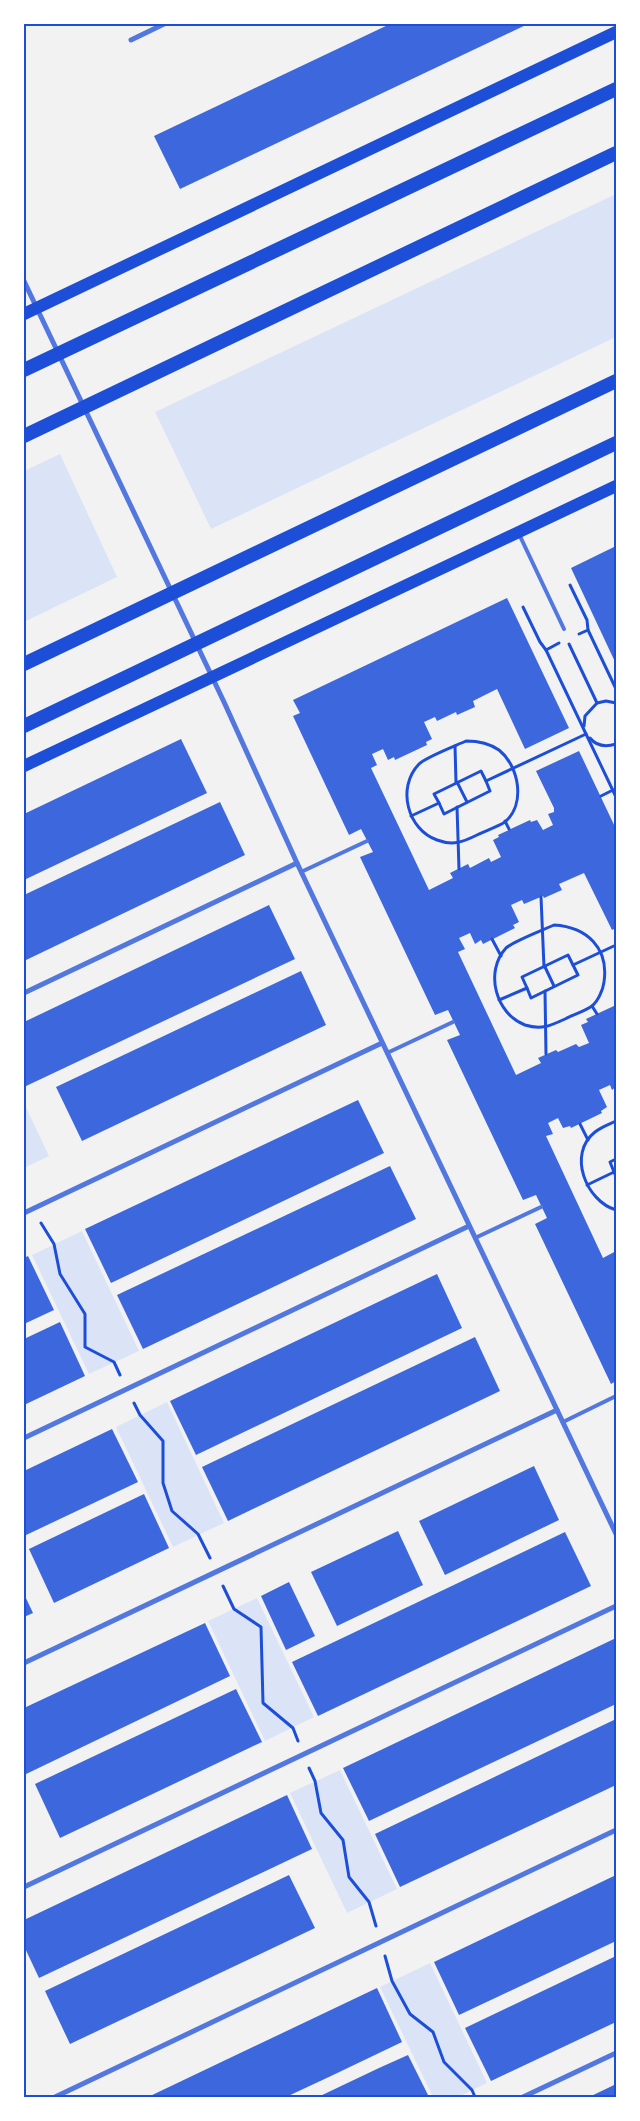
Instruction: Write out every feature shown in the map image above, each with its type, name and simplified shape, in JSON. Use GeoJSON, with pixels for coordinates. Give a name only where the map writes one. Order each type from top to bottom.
{"type":"FeatureCollection","features":[{"type":"Feature","properties":{"kind":"highway"},"geometry":{"type":"LineString","coordinates":[[24,370],[616,89]]}},
{"type":"Feature","properties":{"kind":"highway"},"geometry":{"type":"LineString","coordinates":[[24,436],[616,154]]}},
{"type":"Feature","properties":{"kind":"highway"},"geometry":{"type":"LineString","coordinates":[[24,664],[616,381]]}},
{"type":"Feature","properties":{"kind":"highway"},"geometry":{"type":"LineString","coordinates":[[24,726],[616,443]]}},
{"type":"Feature","properties":{"kind":"main road"},"geometry":{"type":"LineString","coordinates":[[24,314],[616,32]]}},
{"type":"Feature","properties":{"kind":"main road"},"geometry":{"type":"LineString","coordinates":[[24,766],[616,486]]}},
{"type":"Feature","properties":{"kind":"street"},"geometry":{"type":"LineString","coordinates":[[130,40],[164,24]]}},
{"type":"Feature","properties":{"kind":"street"},"geometry":{"type":"LineString","coordinates":[[24,281],[197,644],[301,872],[616,1534]]}},
{"type":"Feature","properties":{"kind":"street"},"geometry":{"type":"LineString","coordinates":[[24,993],[297,863]]}},
{"type":"Feature","properties":{"kind":"street"},"geometry":{"type":"LineString","coordinates":[[24,1213],[382,1043]]}},
{"type":"Feature","properties":{"kind":"street"},"geometry":{"type":"LineString","coordinates":[[24,1438],[469,1226]]}},
{"type":"Feature","properties":{"kind":"street"},"geometry":{"type":"LineString","coordinates":[[24,1663],[557,1410]]}},
{"type":"Feature","properties":{"kind":"street"},"geometry":{"type":"LineString","coordinates":[[24,1887],[616,1606]]}},
{"type":"Feature","properties":{"kind":"street"},"geometry":{"type":"LineString","coordinates":[[55,2097],[616,1830]]}},
{"type":"Feature","properties":{"kind":"street"},"geometry":{"type":"LineString","coordinates":[[523,2097],[616,2053]]}},
{"type":"Feature","properties":{"kind":"lane"},"geometry":{"type":"LineString","coordinates":[[518,532],[564,629]]}},
{"type":"Feature","properties":{"kind":"lane"},"geometry":{"type":"LineString","coordinates":[[301,872],[366,841]]}},
{"type":"Feature","properties":{"kind":"lane"},"geometry":{"type":"LineString","coordinates":[[387,1054],[453,1022]]}},
{"type":"Feature","properties":{"kind":"lane"},"geometry":{"type":"LineString","coordinates":[[475,1238],[541,1207]]}},
{"type":"Feature","properties":{"kind":"lane"},"geometry":{"type":"LineString","coordinates":[[563,1422],[616,1396]]}},
{"type":"Feature","properties":{"kind":"path"},"geometry":{"type":"LineString","coordinates":[[570,585],[587,620]]}},
{"type":"Feature","properties":{"kind":"path"},"geometry":{"type":"LineString","coordinates":[[523,607],[540,642]]}},
{"type":"Feature","properties":{"kind":"path"},"geometry":{"type":"LineString","coordinates":[[588,630],[616,689]]}},
{"type":"Feature","properties":{"kind":"path"},"geometry":{"type":"LineString","coordinates":[[567,640],[597,703]]}},
{"type":"Feature","properties":{"kind":"path"},"geometry":{"type":"LineString","coordinates":[[546,650],[616,797]]}},
{"type":"Feature","properties":{"kind":"path"},"geometry":{"type":"LineString","coordinates":[[616,703],[606,701],[597,703],[585,716],[584,725],[586,734],[592,741],[599,745],[608,746],[616,744]]}},
{"type":"Feature","properties":{"kind":"path"},"geometry":{"type":"LineString","coordinates":[[486,781],[586,734]]}},
{"type":"Feature","properties":{"kind":"path"},"geometry":{"type":"LineString","coordinates":[[466,741],[489,745],[499,750],[513,768],[517,779],[518,791],[512,812],[505,822],[458,844],[436,840],[426,834],[412,816],[408,806],[407,794],[413,772],[420,763],[455,746],[466,741]]}},
{"type":"Feature","properties":{"kind":"path"},"geometry":{"type":"LineString","coordinates":[[455,746],[457,783],[467,802]]}},
{"type":"Feature","properties":{"kind":"path"},"geometry":{"type":"LineString","coordinates":[[481,771],[486,781],[490,791],[444,814],[434,794],[481,771]]}},
{"type":"Feature","properties":{"kind":"path"},"geometry":{"type":"LineString","coordinates":[[600,796],[613,790]]}},
{"type":"Feature","properties":{"kind":"path"},"geometry":{"type":"LineString","coordinates":[[412,816],[439,804]]}},
{"type":"Feature","properties":{"kind":"path"},"geometry":{"type":"LineString","coordinates":[[457,807],[459,869]]}},
{"type":"Feature","properties":{"kind":"path"},"geometry":{"type":"LineString","coordinates":[[505,822],[509,829]]}},
{"type":"Feature","properties":{"kind":"path"},"geometry":{"type":"LineString","coordinates":[[541,897],[544,967],[554,986]]}},
{"type":"Feature","properties":{"kind":"path"},"geometry":{"type":"LineString","coordinates":[[554,925],[576,929],[594,942],[601,952],[604,963],[604,980],[599,996],[592,1006],[546,1028],[534,1027],[518,1021],[505,1010],[495,990],[495,978],[500,956],[507,947],[542,930],[554,925]]}},
{"type":"Feature","properties":{"kind":"path"},"geometry":{"type":"LineString","coordinates":[[492,939],[500,956]]}},
{"type":"Feature","properties":{"kind":"path"},"geometry":{"type":"LineString","coordinates":[[573,966],[616,945]]}},
{"type":"Feature","properties":{"kind":"path"},"geometry":{"type":"LineString","coordinates":[[568,955],[573,966],[578,975],[531,998],[522,977],[568,955]]}},
{"type":"Feature","properties":{"kind":"path"},"geometry":{"type":"LineString","coordinates":[[499,1000],[527,988]]}},
{"type":"Feature","properties":{"kind":"path"},"geometry":{"type":"LineString","coordinates":[[545,991],[546,1054]]}},
{"type":"Feature","properties":{"kind":"path"},"geometry":{"type":"LineString","coordinates":[[592,1006],[597,1014]]}},
{"type":"Feature","properties":{"kind":"path"},"geometry":{"type":"LineString","coordinates":[[616,1121],[595,1132],[588,1140],[582,1163],[587,1185],[601,1203],[616,1210]]}},
{"type":"Feature","properties":{"kind":"path"},"geometry":{"type":"LineString","coordinates":[[580,1124],[588,1140]]}},
{"type":"Feature","properties":{"kind":"path"},"geometry":{"type":"LineString","coordinates":[[616,1158],[610,1162],[616,1176]]}},
{"type":"Feature","properties":{"kind":"path"},"geometry":{"type":"LineString","coordinates":[[587,1185],[614,1172]]}},
{"type":"Feature","properties":{"kind":"path"},"geometry":{"type":"LineString","coordinates":[[32,1209],[54,1244],[60,1274],[85,1314],[85,1347],[114,1362],[140,1415],[163,1441],[162,1483],[172,1511],[198,1534],[234,1609],[261,1628],[263,1703],[293,1728],[315,1781],[321,1813],[343,1840],[349,1877],[369,1902],[392,1982],[410,2014],[434,2032],[444,2062],[472,2090],[475,2097]]}},
{"type":"Feature","properties":{"kind":"shaded area"},"geometry":{"type":"Polygon","coordinates":[[[616,194],[616,337],[211,529],[155,412],[616,194]]]}},
{"type":"Feature","properties":{"kind":"shaded area"},"geometry":{"type":"Polygon","coordinates":[[[60,454],[117,577],[24,622],[24,471],[60,454]]]}},
{"type":"Feature","properties":{"kind":"shaded area"},"geometry":{"type":"Polygon","coordinates":[[[24,1103],[49,1156],[24,1168],[24,1103]]]}},
{"type":"Feature","properties":{"kind":"shaded area"},"geometry":{"type":"Polygon","coordinates":[[[82,1231],[139,1351],[89,1374],[32,1255],[82,1231]]]}},
{"type":"Feature","properties":{"kind":"shaded area"},"geometry":{"type":"Polygon","coordinates":[[[167,1402],[224,1523],[173,1547],[116,1427],[167,1402]]]}},
{"type":"Feature","properties":{"kind":"shaded area"},"geometry":{"type":"Polygon","coordinates":[[[257,1598],[314,1717],[265,1741],[208,1621],[257,1598]]]}},
{"type":"Feature","properties":{"kind":"shaded area"},"geometry":{"type":"Polygon","coordinates":[[[340,1770],[397,1889],[347,1913],[290,1793],[340,1770]]]}},
{"type":"Feature","properties":{"kind":"shaded area"},"geometry":{"type":"Polygon","coordinates":[[[430,1963],[487,2083],[458,2097],[433,2097],[380,1987],[430,1963]]]}},
{"type":"Feature","properties":{"kind":"building"},"geometry":{"type":"Polygon","coordinates":[[[390,24],[528,24],[180,189],[154,136],[390,24]]]}},
{"type":"Feature","properties":{"kind":"building"},"geometry":{"type":"Polygon","coordinates":[[[616,546],[616,664],[571,568],[616,546]]]}},
{"type":"Feature","properties":{"kind":"building"},"geometry":{"type":"Polygon","coordinates":[[[507,598],[569,728],[525,749],[497,689],[473,701],[475,707],[457,715],[456,712],[437,721],[435,717],[424,722],[432,739],[426,742],[427,745],[395,760],[394,757],[388,760],[383,749],[372,754],[377,765],[371,768],[429,890],[453,878],[450,873],[468,864],[470,868],[489,858],[491,862],[501,857],[493,840],[499,837],[498,835],[530,820],[531,822],[537,820],[543,830],[553,825],[548,814],[554,812],[554,808],[536,771],[579,751],[616,829],[616,928],[612,930],[584,873],[559,884],[562,890],[544,898],[543,896],[524,904],[522,900],[511,905],[519,922],[513,925],[515,928],[483,944],[481,940],[475,944],[470,933],[459,938],[465,949],[458,952],[516,1075],[541,1063],[538,1058],[556,1050],[558,1052],[576,1044],[579,1047],[589,1043],[581,1025],[588,1022],[586,1019],[616,1005],[616,1087],[612,1090],[610,1085],[599,1090],[607,1107],[601,1111],[602,1113],[571,1128],[570,1126],[563,1128],[558,1118],[548,1123],[553,1134],[546,1136],[603,1258],[616,1251],[616,1381],[611,1384],[535,1224],[547,1218],[536,1195],[523,1200],[447,1040],[460,1035],[448,1010],[435,1015],[360,857],[373,852],[361,829],[349,835],[293,716],[300,713],[293,700],[507,598]]]}},
{"type":"Feature","properties":{"kind":"building"},"geometry":{"type":"Polygon","coordinates":[[[181,739],[207,793],[24,880],[24,814],[181,739]]]}},
{"type":"Feature","properties":{"kind":"building"},"geometry":{"type":"Polygon","coordinates":[[[220,802],[245,855],[24,961],[24,895],[220,802]]]}},
{"type":"Feature","properties":{"kind":"building"},"geometry":{"type":"Polygon","coordinates":[[[269,905],[295,959],[24,1087],[24,1022],[269,905]]]}},
{"type":"Feature","properties":{"kind":"building"},"geometry":{"type":"Polygon","coordinates":[[[301,971],[326,1025],[82,1141],[56,1087],[301,971]]]}},
{"type":"Feature","properties":{"kind":"building"},"geometry":{"type":"Polygon","coordinates":[[[358,1100],[384,1153],[111,1283],[85,1229],[358,1100]]]}},
{"type":"Feature","properties":{"kind":"building"},"geometry":{"type":"Polygon","coordinates":[[[390,1166],[416,1219],[143,1349],[117,1295],[390,1166]]]}},
{"type":"Feature","properties":{"kind":"building"},"geometry":{"type":"Polygon","coordinates":[[[28,1256],[54,1310],[24,1324],[24,1258],[28,1256]]]}},
{"type":"Feature","properties":{"kind":"building"},"geometry":{"type":"Polygon","coordinates":[[[437,1274],[462,1328],[196,1455],[170,1401],[437,1274]]]}},
{"type":"Feature","properties":{"kind":"building"},"geometry":{"type":"Polygon","coordinates":[[[60,1322],[85,1376],[24,1405],[24,1339],[60,1322]]]}},
{"type":"Feature","properties":{"kind":"building"},"geometry":{"type":"Polygon","coordinates":[[[475,1337],[500,1391],[228,1521],[202,1467],[475,1337]]]}},
{"type":"Feature","properties":{"kind":"building"},"geometry":{"type":"Polygon","coordinates":[[[112,1429],[138,1482],[24,1536],[24,1471],[112,1429]]]}},
{"type":"Feature","properties":{"kind":"building"},"geometry":{"type":"Polygon","coordinates":[[[534,1466],[559,1520],[445,1575],[419,1521],[534,1466]]]}},
{"type":"Feature","properties":{"kind":"building"},"geometry":{"type":"Polygon","coordinates":[[[144,1494],[169,1548],[54,1603],[29,1549],[144,1494]]]}},
{"type":"Feature","properties":{"kind":"building"},"geometry":{"type":"Polygon","coordinates":[[[398,1531],[423,1585],[337,1626],[311,1572],[398,1531]]]}},
{"type":"Feature","properties":{"kind":"building"},"geometry":{"type":"Polygon","coordinates":[[[565,1532],[591,1586],[318,1716],[292,1662],[565,1532]]]}},
{"type":"Feature","properties":{"kind":"building"},"geometry":{"type":"Polygon","coordinates":[[[289,1582],[315,1636],[286,1650],[261,1596],[289,1582]]]}},
{"type":"Feature","properties":{"kind":"building"},"geometry":{"type":"Polygon","coordinates":[[[24,1594],[33,1613],[24,1617],[24,1594]]]}},
{"type":"Feature","properties":{"kind":"building"},"geometry":{"type":"Polygon","coordinates":[[[205,1623],[230,1676],[24,1775],[24,1708],[205,1623]]]}},
{"type":"Feature","properties":{"kind":"building"},"geometry":{"type":"Polygon","coordinates":[[[616,1638],[616,1704],[369,1821],[343,1768],[616,1638]]]}},
{"type":"Feature","properties":{"kind":"building"},"geometry":{"type":"Polygon","coordinates":[[[236,1689],[262,1742],[60,1838],[35,1784],[236,1689]]]}},
{"type":"Feature","properties":{"kind":"building"},"geometry":{"type":"Polygon","coordinates":[[[616,1719],[616,1785],[400,1887],[375,1834],[616,1719]]]}},
{"type":"Feature","properties":{"kind":"building"},"geometry":{"type":"Polygon","coordinates":[[[287,1795],[312,1849],[39,1978],[24,1946],[24,1920],[287,1795]]]}},
{"type":"Feature","properties":{"kind":"building"},"geometry":{"type":"Polygon","coordinates":[[[289,1875],[315,1928],[70,2044],[45,1991],[289,1875]]]}},
{"type":"Feature","properties":{"kind":"building"},"geometry":{"type":"Polygon","coordinates":[[[616,1875],[616,1941],[459,2015],[434,1962],[616,1875]]]}},
{"type":"Feature","properties":{"kind":"building"},"geometry":{"type":"Polygon","coordinates":[[[616,1956],[616,2022],[491,2081],[465,2028],[616,1956]]]}},
{"type":"Feature","properties":{"kind":"building"},"geometry":{"type":"Polygon","coordinates":[[[377,1988],[402,2042],[331,2076],[286,2097],[148,2097],[377,1988]]]}},
{"type":"Feature","properties":{"kind":"building"},"geometry":{"type":"Polygon","coordinates":[[[408,2055],[429,2097],[318,2097],[379,2068],[408,2055]]]}},
{"type":"Feature","properties":{"kind":"building"},"geometry":{"type":"Polygon","coordinates":[[[616,2084],[616,2097],[589,2097],[610,2087],[616,2084]]]}}]}
